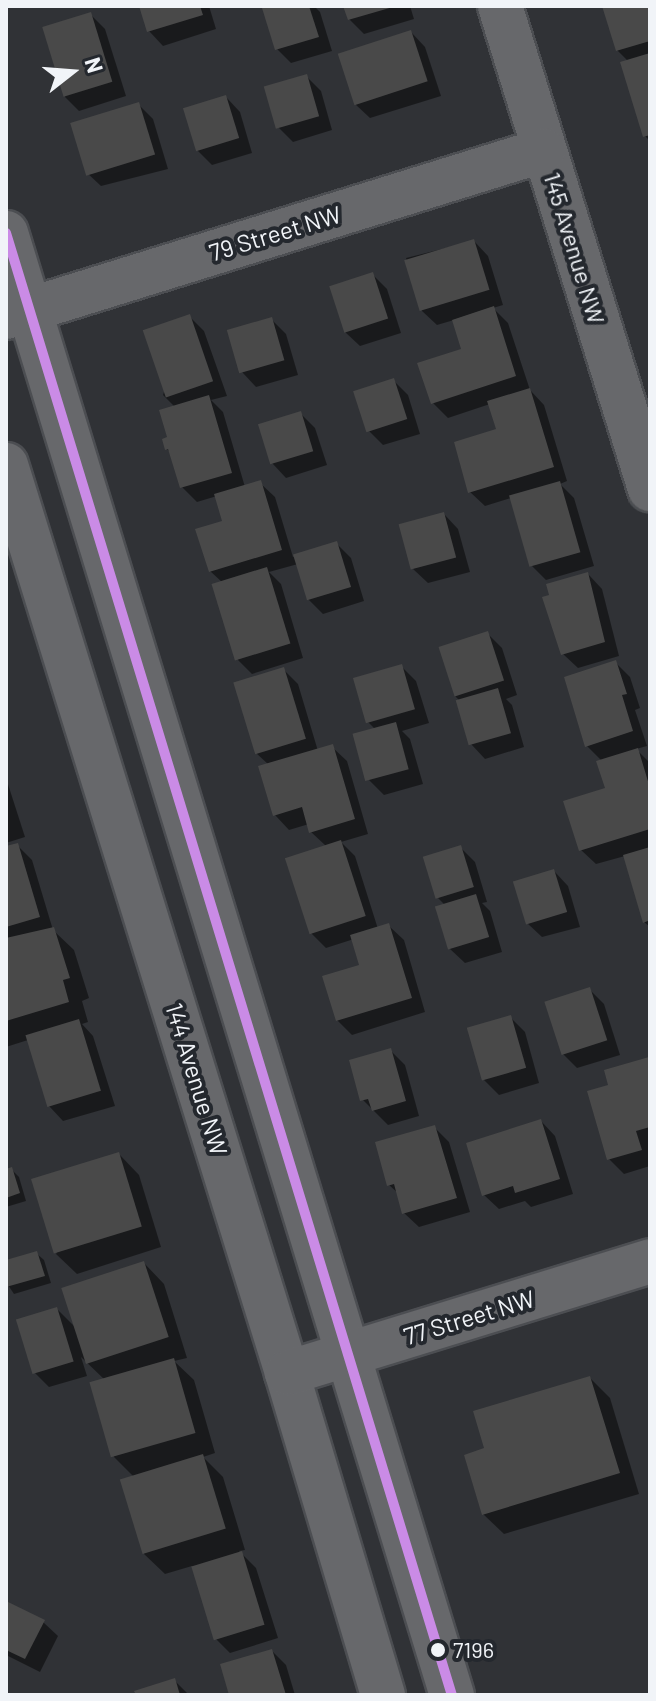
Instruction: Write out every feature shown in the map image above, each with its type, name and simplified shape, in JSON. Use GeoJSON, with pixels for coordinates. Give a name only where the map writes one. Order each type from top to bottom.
{"type":"FeatureCollection","features":[{"type":"Feature","properties":{"kind":"street","name":"145 Avenue NW"},"geometry":{"type":"LineString","coordinates":[[500,6],[650,489]]}},
{"type":"Feature","properties":{"kind":"street","name":"79 Street NW"},"geometry":{"type":"LineString","coordinates":[[18,313],[544,150]]}},
{"type":"Feature","properties":{"kind":"street"},"geometry":{"type":"LineString","coordinates":[[6,233],[18,313],[350,1353],[452,1695]]}},
{"type":"Feature","properties":{"kind":"street","name":"144 Avenue NW"},"geometry":{"type":"LineString","coordinates":[[6,465],[287,1373],[383,1695]]}},
{"type":"Feature","properties":{"kind":"street","name":"77 Street NW"},"geometry":{"type":"LineString","coordinates":[[287,1373],[650,1261]]}},
{"type":"Feature","properties":{"kind":"building"},"geometry":{"type":"Polygon","coordinates":[[[139,6],[200,6],[203,15],[147,32],[139,6]]]}},
{"type":"Feature","properties":{"kind":"building"},"geometry":{"type":"Polygon","coordinates":[[[309,6],[319,37],[275,50],[262,8],[309,6]]]}},
{"type":"Feature","properties":{"kind":"building"},"geometry":{"type":"Polygon","coordinates":[[[343,6],[392,6],[393,7],[348,20],[343,6]]]}},
{"type":"Feature","properties":{"kind":"building"},"geometry":{"type":"Polygon","coordinates":[[[602,6],[649,6],[650,41],[616,51],[602,6]]]}},
{"type":"Feature","properties":{"kind":"building"},"geometry":{"type":"Polygon","coordinates":[[[91,12],[112,82],[64,97],[42,27],[91,12]]]}},
{"type":"Feature","properties":{"kind":"building"},"geometry":{"type":"Polygon","coordinates":[[[411,30],[428,81],[354,105],[338,54],[411,30]]]}},
{"type":"Feature","properties":{"kind":"building"},"geometry":{"type":"Polygon","coordinates":[[[650,53],[650,135],[643,137],[620,62],[650,53]]]}},
{"type":"Feature","properties":{"kind":"building"},"geometry":{"type":"Polygon","coordinates":[[[307,74],[319,116],[276,129],[264,86],[307,74]]]}},
{"type":"Feature","properties":{"kind":"building"},"geometry":{"type":"Polygon","coordinates":[[[226,95],[239,138],[196,151],[183,108],[226,95]]]}},
{"type":"Feature","properties":{"kind":"building"},"geometry":{"type":"Polygon","coordinates":[[[139,102],[155,155],[86,176],[70,123],[139,102]]]}},
{"type":"Feature","properties":{"kind":"building"},"geometry":{"type":"Polygon","coordinates":[[[474,239],[489,290],[420,311],[404,260],[474,239]]]}},
{"type":"Feature","properties":{"kind":"building"},"geometry":{"type":"Polygon","coordinates":[[[373,272],[388,319],[344,333],[329,286],[373,272]]]}},
{"type":"Feature","properties":{"kind":"building"},"geometry":{"type":"Polygon","coordinates":[[[494,306],[516,376],[431,404],[417,363],[461,349],[452,320],[494,306]]]}},
{"type":"Feature","properties":{"kind":"building"},"geometry":{"type":"Polygon","coordinates":[[[190,314],[213,381],[166,397],[143,330],[190,314]]]}},
{"type":"Feature","properties":{"kind":"building"},"geometry":{"type":"Polygon","coordinates":[[[272,317],[284,360],[239,373],[227,330],[272,317]]]}},
{"type":"Feature","properties":{"kind":"building"},"geometry":{"type":"Polygon","coordinates":[[[394,378],[407,419],[366,432],[353,391],[394,378]]]}},
{"type":"Feature","properties":{"kind":"building"},"geometry":{"type":"Polygon","coordinates":[[[530,388],[554,467],[468,493],[454,442],[496,429],[487,401],[530,388]]]}},
{"type":"Feature","properties":{"kind":"building"},"geometry":{"type":"Polygon","coordinates":[[[209,395],[232,473],[180,488],[162,439],[167,437],[159,410],[209,395]]]}},
{"type":"Feature","properties":{"kind":"building"},"geometry":{"type":"Polygon","coordinates":[[[301,411],[313,451],[270,464],[258,424],[301,411]]]}},
{"type":"Feature","properties":{"kind":"building"},"geometry":{"type":"Polygon","coordinates":[[[261,480],[282,550],[209,572],[195,529],[222,521],[214,494],[261,480]]]}},
{"type":"Feature","properties":{"kind":"building"},"geometry":{"type":"Polygon","coordinates":[[[560,481],[580,552],[529,567],[509,496],[560,481]]]}},
{"type":"Feature","properties":{"kind":"building"},"geometry":{"type":"Polygon","coordinates":[[[444,512],[456,557],[411,570],[399,524],[444,512]]]}},
{"type":"Feature","properties":{"kind":"building"},"geometry":{"type":"Polygon","coordinates":[[[337,541],[351,587],[307,600],[293,554],[337,541]]]}},
{"type":"Feature","properties":{"kind":"building"},"geometry":{"type":"Polygon","coordinates":[[[267,567],[290,644],[235,660],[212,584],[267,567]]]}},
{"type":"Feature","properties":{"kind":"building"},"geometry":{"type":"Polygon","coordinates":[[[588,572],[605,642],[561,655],[542,597],[549,595],[546,584],[588,572]]]}},
{"type":"Feature","properties":{"kind":"building"},"geometry":{"type":"Polygon","coordinates":[[[488,631],[504,680],[455,697],[439,647],[488,631]]]}},
{"type":"Feature","properties":{"kind":"building"},"geometry":{"type":"Polygon","coordinates":[[[616,660],[627,694],[622,695],[633,731],[585,747],[564,677],[616,660]]]}},
{"type":"Feature","properties":{"kind":"building"},"geometry":{"type":"Polygon","coordinates":[[[402,664],[415,709],[366,723],[353,678],[402,664]]]}},
{"type":"Feature","properties":{"kind":"building"},"geometry":{"type":"Polygon","coordinates":[[[284,667],[306,739],[255,754],[233,682],[284,667]]]}},
{"type":"Feature","properties":{"kind":"building"},"geometry":{"type":"Polygon","coordinates":[[[498,688],[511,733],[469,745],[456,700],[498,688]]]}},
{"type":"Feature","properties":{"kind":"building"},"geometry":{"type":"Polygon","coordinates":[[[396,722],[409,769],[365,781],[353,734],[396,722]]]}},
{"type":"Feature","properties":{"kind":"building"},"geometry":{"type":"Polygon","coordinates":[[[333,744],[355,819],[309,833],[302,807],[273,816],[258,766],[333,744]]]}},
{"type":"Feature","properties":{"kind":"building"},"geometry":{"type":"Polygon","coordinates":[[[638,748],[650,788],[650,829],[579,851],[563,801],[605,788],[596,761],[638,748]]]}},
{"type":"Feature","properties":{"kind":"building"},"geometry":{"type":"Polygon","coordinates":[[[341,840],[366,916],[310,934],[285,858],[341,840]]]}},
{"type":"Feature","properties":{"kind":"building"},"geometry":{"type":"Polygon","coordinates":[[[18,843],[40,917],[6,927],[6,846],[18,843]]]}},
{"type":"Feature","properties":{"kind":"building"},"geometry":{"type":"Polygon","coordinates":[[[461,845],[474,887],[436,899],[423,857],[461,845]]]}},
{"type":"Feature","properties":{"kind":"building"},"geometry":{"type":"Polygon","coordinates":[[[650,847],[650,920],[643,923],[623,855],[650,847]]]}},
{"type":"Feature","properties":{"kind":"building"},"geometry":{"type":"Polygon","coordinates":[[[554,869],[567,912],[526,925],[513,882],[554,869]]]}},
{"type":"Feature","properties":{"kind":"building"},"geometry":{"type":"Polygon","coordinates":[[[476,894],[489,937],[448,950],[435,907],[476,894]]]}},
{"type":"Feature","properties":{"kind":"building"},"geometry":{"type":"Polygon","coordinates":[[[389,923],[412,998],[336,1021],[322,976],[359,965],[350,935],[389,923]]]}},
{"type":"Feature","properties":{"kind":"building"},"geometry":{"type":"Polygon","coordinates":[[[54,927],[70,978],[63,980],[69,1002],[6,1021],[6,938],[54,927]]]}},
{"type":"Feature","properties":{"kind":"building"},"geometry":{"type":"Polygon","coordinates":[[[590,987],[607,1040],[562,1055],[544,1002],[590,987]]]}},
{"type":"Feature","properties":{"kind":"building"},"geometry":{"type":"Polygon","coordinates":[[[511,1015],[526,1068],[482,1081],[467,1028],[511,1015]]]}},
{"type":"Feature","properties":{"kind":"building"},"geometry":{"type":"Polygon","coordinates":[[[79,1019],[101,1091],[47,1107],[25,1035],[79,1019]]]}},
{"type":"Feature","properties":{"kind":"building"},"geometry":{"type":"Polygon","coordinates":[[[391,1048],[406,1101],[372,1111],[368,1099],[360,1101],[349,1060],[391,1048]]]}},
{"type":"Feature","properties":{"kind":"building"},"geometry":{"type":"Polygon","coordinates":[[[649,1057],[650,1127],[636,1131],[642,1150],[607,1160],[587,1091],[608,1085],[604,1070],[649,1057]]]}},
{"type":"Feature","properties":{"kind":"building"},"geometry":{"type":"Polygon","coordinates":[[[541,1119],[560,1179],[515,1193],[513,1186],[482,1196],[466,1143],[541,1119]]]}},
{"type":"Feature","properties":{"kind":"building"},"geometry":{"type":"Polygon","coordinates":[[[435,1125],[457,1198],[402,1214],[394,1184],[387,1186],[375,1142],[435,1125]]]}},
{"type":"Feature","properties":{"kind":"building"},"geometry":{"type":"Polygon","coordinates":[[[119,1152],[142,1227],[54,1253],[31,1179],[119,1152]]]}},
{"type":"Feature","properties":{"kind":"building"},"geometry":{"type":"Polygon","coordinates":[[[12,1167],[20,1193],[6,1198],[6,1169],[12,1167]]]}},
{"type":"Feature","properties":{"kind":"building"},"geometry":{"type":"Polygon","coordinates":[[[37,1251],[45,1276],[6,1287],[6,1260],[37,1251]]]}},
{"type":"Feature","properties":{"kind":"building"},"geometry":{"type":"Polygon","coordinates":[[[144,1261],[169,1337],[86,1364],[61,1288],[144,1261]]]}},
{"type":"Feature","properties":{"kind":"building"},"geometry":{"type":"Polygon","coordinates":[[[57,1307],[74,1362],[33,1374],[16,1320],[57,1307]]]}},
{"type":"Feature","properties":{"kind":"building"},"geometry":{"type":"Polygon","coordinates":[[[174,1358],[195,1433],[111,1457],[89,1382],[174,1358]]]}},
{"type":"Feature","properties":{"kind":"building"},"geometry":{"type":"Polygon","coordinates":[[[590,1376],[620,1473],[482,1515],[464,1455],[484,1448],[473,1411],[590,1376]]]}},
{"type":"Feature","properties":{"kind":"building"},"geometry":{"type":"Polygon","coordinates":[[[203,1454],[226,1529],[143,1554],[120,1479],[203,1454]]]}},
{"type":"Feature","properties":{"kind":"building"},"geometry":{"type":"Polygon","coordinates":[[[242,1551],[265,1625],[214,1640],[191,1566],[242,1551]]]}},
{"type":"Feature","properties":{"kind":"building"},"geometry":{"type":"Polygon","coordinates":[[[6,1601],[45,1620],[25,1659],[6,1650],[6,1601]]]}},
{"type":"Feature","properties":{"kind":"building"},"geometry":{"type":"Polygon","coordinates":[[[272,1649],[286,1695],[229,1695],[220,1664],[272,1649]]]}},
{"type":"Feature","properties":{"kind":"building"},"geometry":{"type":"Polygon","coordinates":[[[175,1678],[180,1695],[136,1695],[134,1691],[175,1678]]]}},
{"type":"Feature","properties":{"kind":"transit line"},"geometry":{"type":"LineString","coordinates":[[6,233],[452,1695]]}},
{"type":"Feature","properties":{"kind":"place","name":"7196"},"geometry":{"type":"Point","coordinates":[438,1650]}}]}
